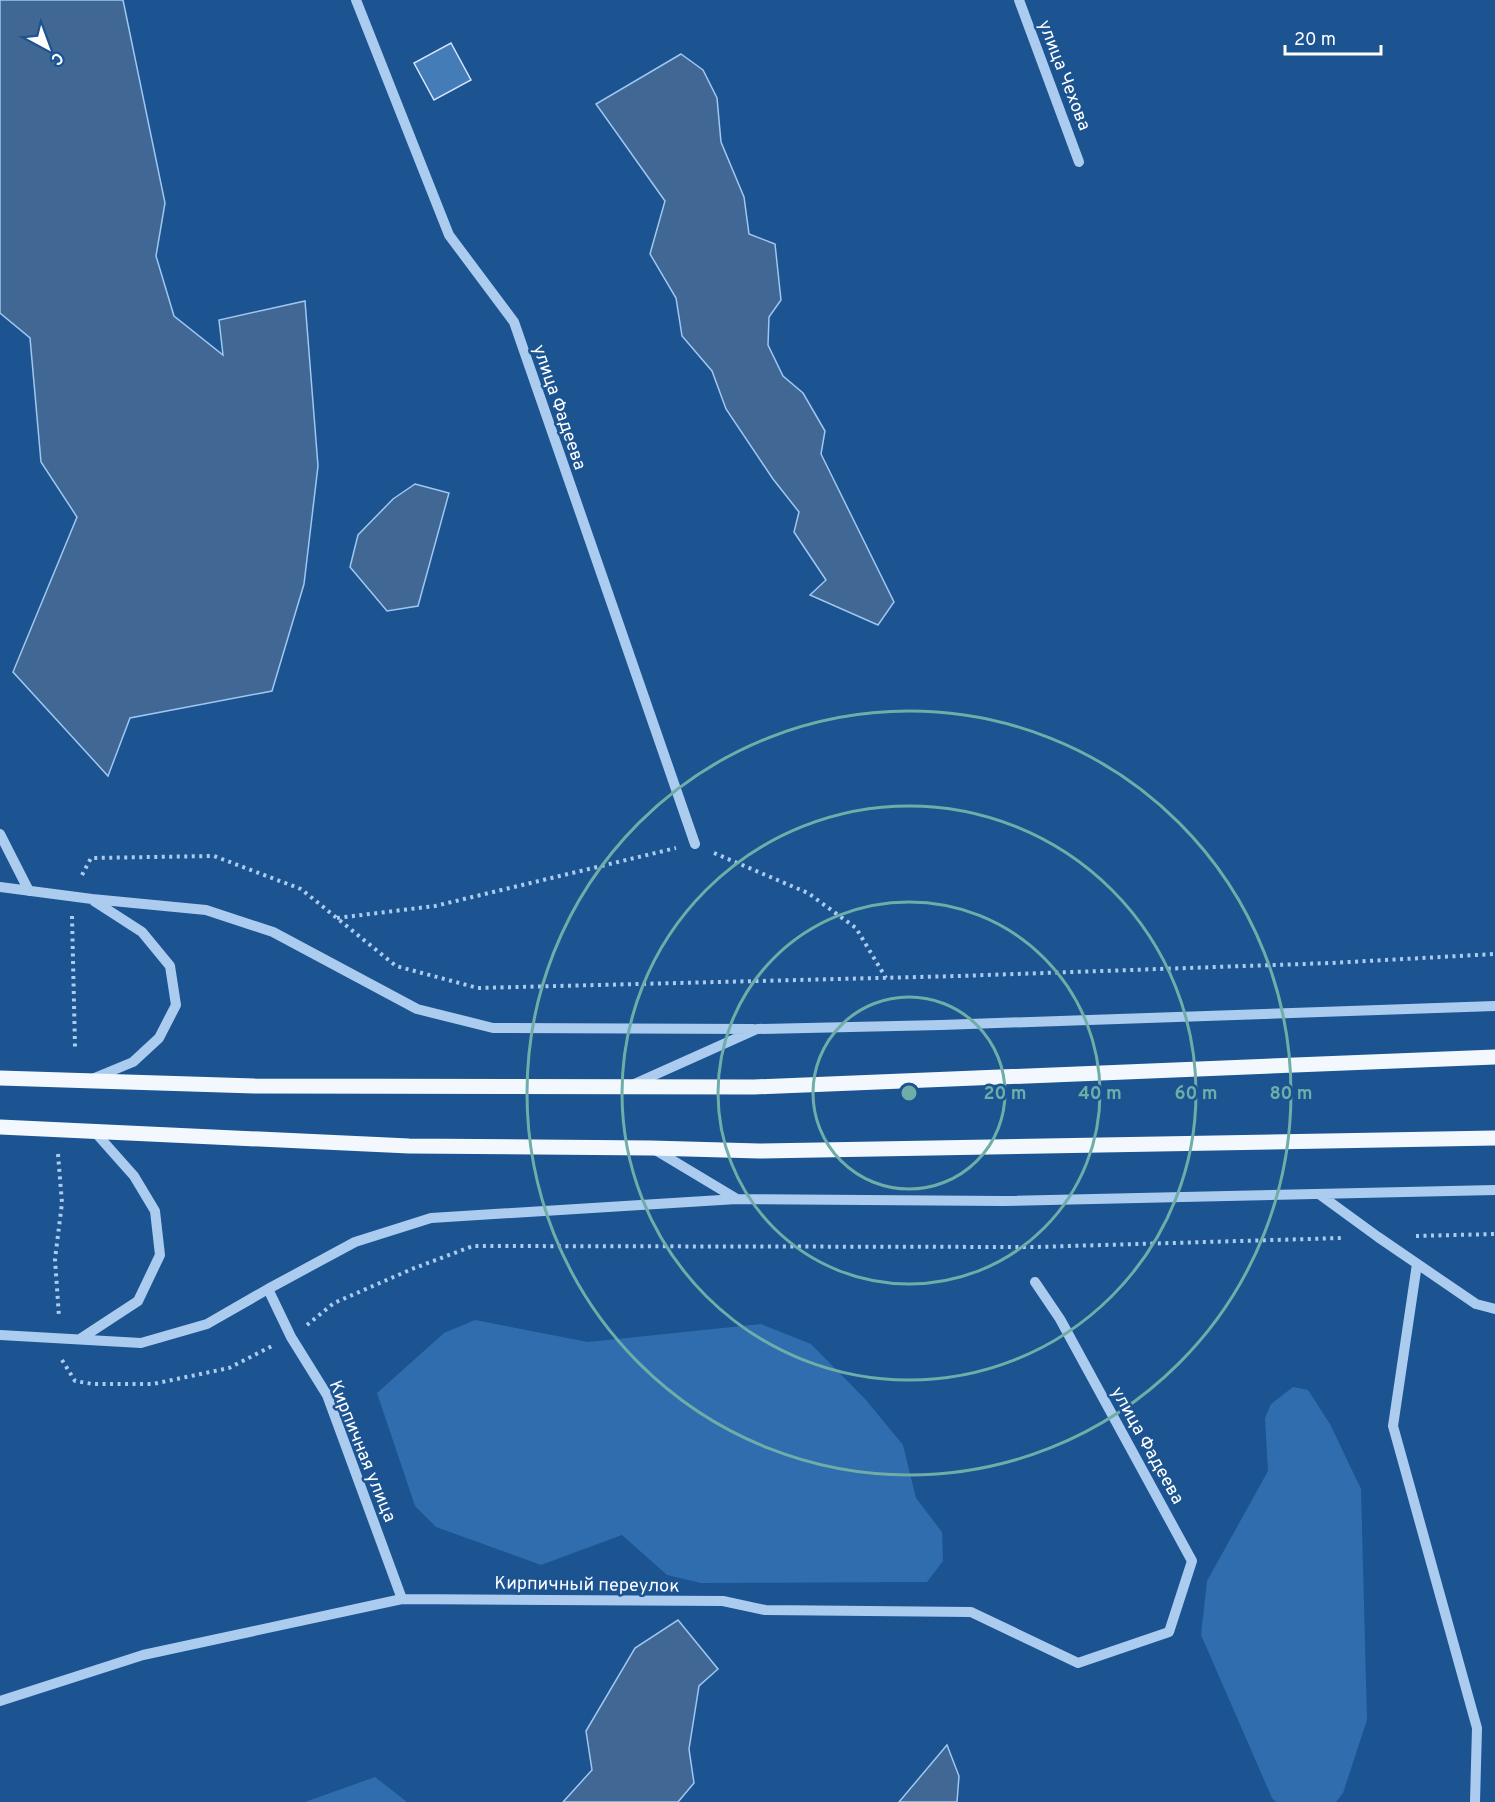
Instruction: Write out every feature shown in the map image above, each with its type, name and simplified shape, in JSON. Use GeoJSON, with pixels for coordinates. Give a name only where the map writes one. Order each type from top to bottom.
{"type":"FeatureCollection","features":[{"type":"Feature","properties":{"kind":"main road"},"geometry":{"type":"LineString","coordinates":[[0,1078],[254,1086],[754,1087],[1495,1057]]}},
{"type":"Feature","properties":{"kind":"main road"},"geometry":{"type":"LineString","coordinates":[[0,1127],[409,1146],[759,1151],[1495,1138]]}},
{"type":"Feature","properties":{"kind":"street","name":"улица Фадеева"},"geometry":{"type":"LineString","coordinates":[[356,0],[449,235],[514,322],[695,844]]}},
{"type":"Feature","properties":{"kind":"street","name":"улица Чехова"},"geometry":{"type":"LineString","coordinates":[[1019,0],[1079,162]]}},
{"type":"Feature","properties":{"kind":"street"},"geometry":{"type":"LineString","coordinates":[[0,834],[29,891]]}},
{"type":"Feature","properties":{"kind":"street"},"geometry":{"type":"LineString","coordinates":[[0,888],[206,910],[273,932],[417,1009],[493,1028],[757,1029],[953,1025],[1495,1006]]}},
{"type":"Feature","properties":{"kind":"street"},"geometry":{"type":"LineString","coordinates":[[86,1081],[133,1062],[159,1038],[176,1005],[170,966],[142,932],[92,899]]}},
{"type":"Feature","properties":{"kind":"street"},"geometry":{"type":"LineString","coordinates":[[629,1087],[757,1029]]}},
{"type":"Feature","properties":{"kind":"street"},"geometry":{"type":"LineString","coordinates":[[79,1340],[138,1301],[160,1255],[155,1211],[134,1176],[94,1131]]}},
{"type":"Feature","properties":{"kind":"street"},"geometry":{"type":"LineString","coordinates":[[651,1148],[737,1199]]}},
{"type":"Feature","properties":{"kind":"street"},"geometry":{"type":"LineString","coordinates":[[0,1335],[141,1343],[207,1324],[268,1288],[355,1242],[431,1218],[737,1199],[1003,1201],[1495,1190]]}},
{"type":"Feature","properties":{"kind":"street"},"geometry":{"type":"LineString","coordinates":[[1319,1194],[1476,1304],[1495,1309]]}},
{"type":"Feature","properties":{"kind":"street"},"geometry":{"type":"LineString","coordinates":[[1417,1264],[1393,1426],[1477,1728],[1475,1802]]}},
{"type":"Feature","properties":{"kind":"street","name":"улица Фадеева"},"geometry":{"type":"LineString","coordinates":[[1035,1282],[1060,1319],[1192,1561],[1169,1632]]}},
{"type":"Feature","properties":{"kind":"street","name":"Кирпичная улица"},"geometry":{"type":"LineString","coordinates":[[268,1288],[291,1337],[327,1395],[402,1599]]}},
{"type":"Feature","properties":{"kind":"street","name":"Кирпичный переулок"},"geometry":{"type":"LineString","coordinates":[[0,1701],[143,1656],[402,1599],[723,1601],[765,1610],[971,1612],[1078,1663],[1169,1632]]}},
{"type":"Feature","properties":{"kind":"path"},"geometry":{"type":"LineString","coordinates":[[336,918],[435,906],[695,844],[808,893],[856,928],[886,978]]}},
{"type":"Feature","properties":{"kind":"path"},"geometry":{"type":"LineString","coordinates":[[75,1047],[72,897],[91,858],[214,856],[301,890],[396,966],[478,988],[886,978],[1331,963],[1495,954]]}},
{"type":"Feature","properties":{"kind":"path"},"geometry":{"type":"LineString","coordinates":[[58,1150],[62,1203],[56,1260],[62,1361],[75,1381],[105,1384],[153,1384],[229,1368],[291,1337],[334,1303],[412,1269],[473,1246],[1036,1247],[1495,1234]]}},
{"type":"Feature","properties":{"kind":"shaded area"},"geometry":{"type":"Polygon","coordinates":[[[0,0],[123,0],[165,203],[156,256],[174,316],[223,355],[219,320],[305,301],[318,466],[304,584],[272,691],[130,718],[108,776],[13,672],[77,517],[41,462],[30,338],[0,313],[0,0]]]}},
{"type":"Feature","properties":{"kind":"shaded area"},"geometry":{"type":"Polygon","coordinates":[[[681,54],[703,70],[717,98],[721,142],[744,197],[749,234],[775,244],[781,300],[769,317],[768,345],[783,376],[803,393],[825,431],[821,454],[894,602],[878,625],[810,595],[826,580],[794,532],[799,512],[773,479],[726,409],[712,371],[682,336],[676,298],[650,254],[665,201],[596,104],[681,54]]]}},
{"type":"Feature","properties":{"kind":"shaded area"},"geometry":{"type":"Polygon","coordinates":[[[415,484],[449,493],[418,606],[387,611],[350,567],[358,535],[393,499],[415,484]]]}},
{"type":"Feature","properties":{"kind":"shaded area"},"geometry":{"type":"Polygon","coordinates":[[[475,1320],[588,1342],[761,1324],[811,1344],[866,1400],[903,1445],[916,1498],[942,1532],[943,1561],[927,1582],[701,1583],[667,1575],[622,1535],[541,1565],[436,1527],[415,1506],[377,1393],[444,1333],[475,1320]]]}},
{"type":"Feature","properties":{"kind":"shaded area"},"geometry":{"type":"Polygon","coordinates":[[[1293,1387],[1308,1390],[1330,1424],[1361,1489],[1367,1720],[1343,1793],[1336,1802],[1276,1802],[1272,1798],[1201,1635],[1207,1581],[1268,1471],[1265,1418],[1271,1404],[1293,1387]]]}},
{"type":"Feature","properties":{"kind":"shaded area"},"geometry":{"type":"Polygon","coordinates":[[[678,1620],[718,1669],[699,1686],[689,1749],[694,1783],[678,1802],[563,1802],[592,1770],[586,1731],[635,1648],[678,1620]]]}},
{"type":"Feature","properties":{"kind":"shaded area"},"geometry":{"type":"Polygon","coordinates":[[[947,1745],[959,1776],[957,1802],[899,1802],[947,1745]]]}},
{"type":"Feature","properties":{"kind":"shaded area"},"geometry":{"type":"Polygon","coordinates":[[[375,1777],[407,1802],[305,1802],[375,1777]]]}},
{"type":"Feature","properties":{"kind":"building"},"geometry":{"type":"Polygon","coordinates":[[[451,43],[471,80],[434,100],[414,63],[451,43]]]}}]}
